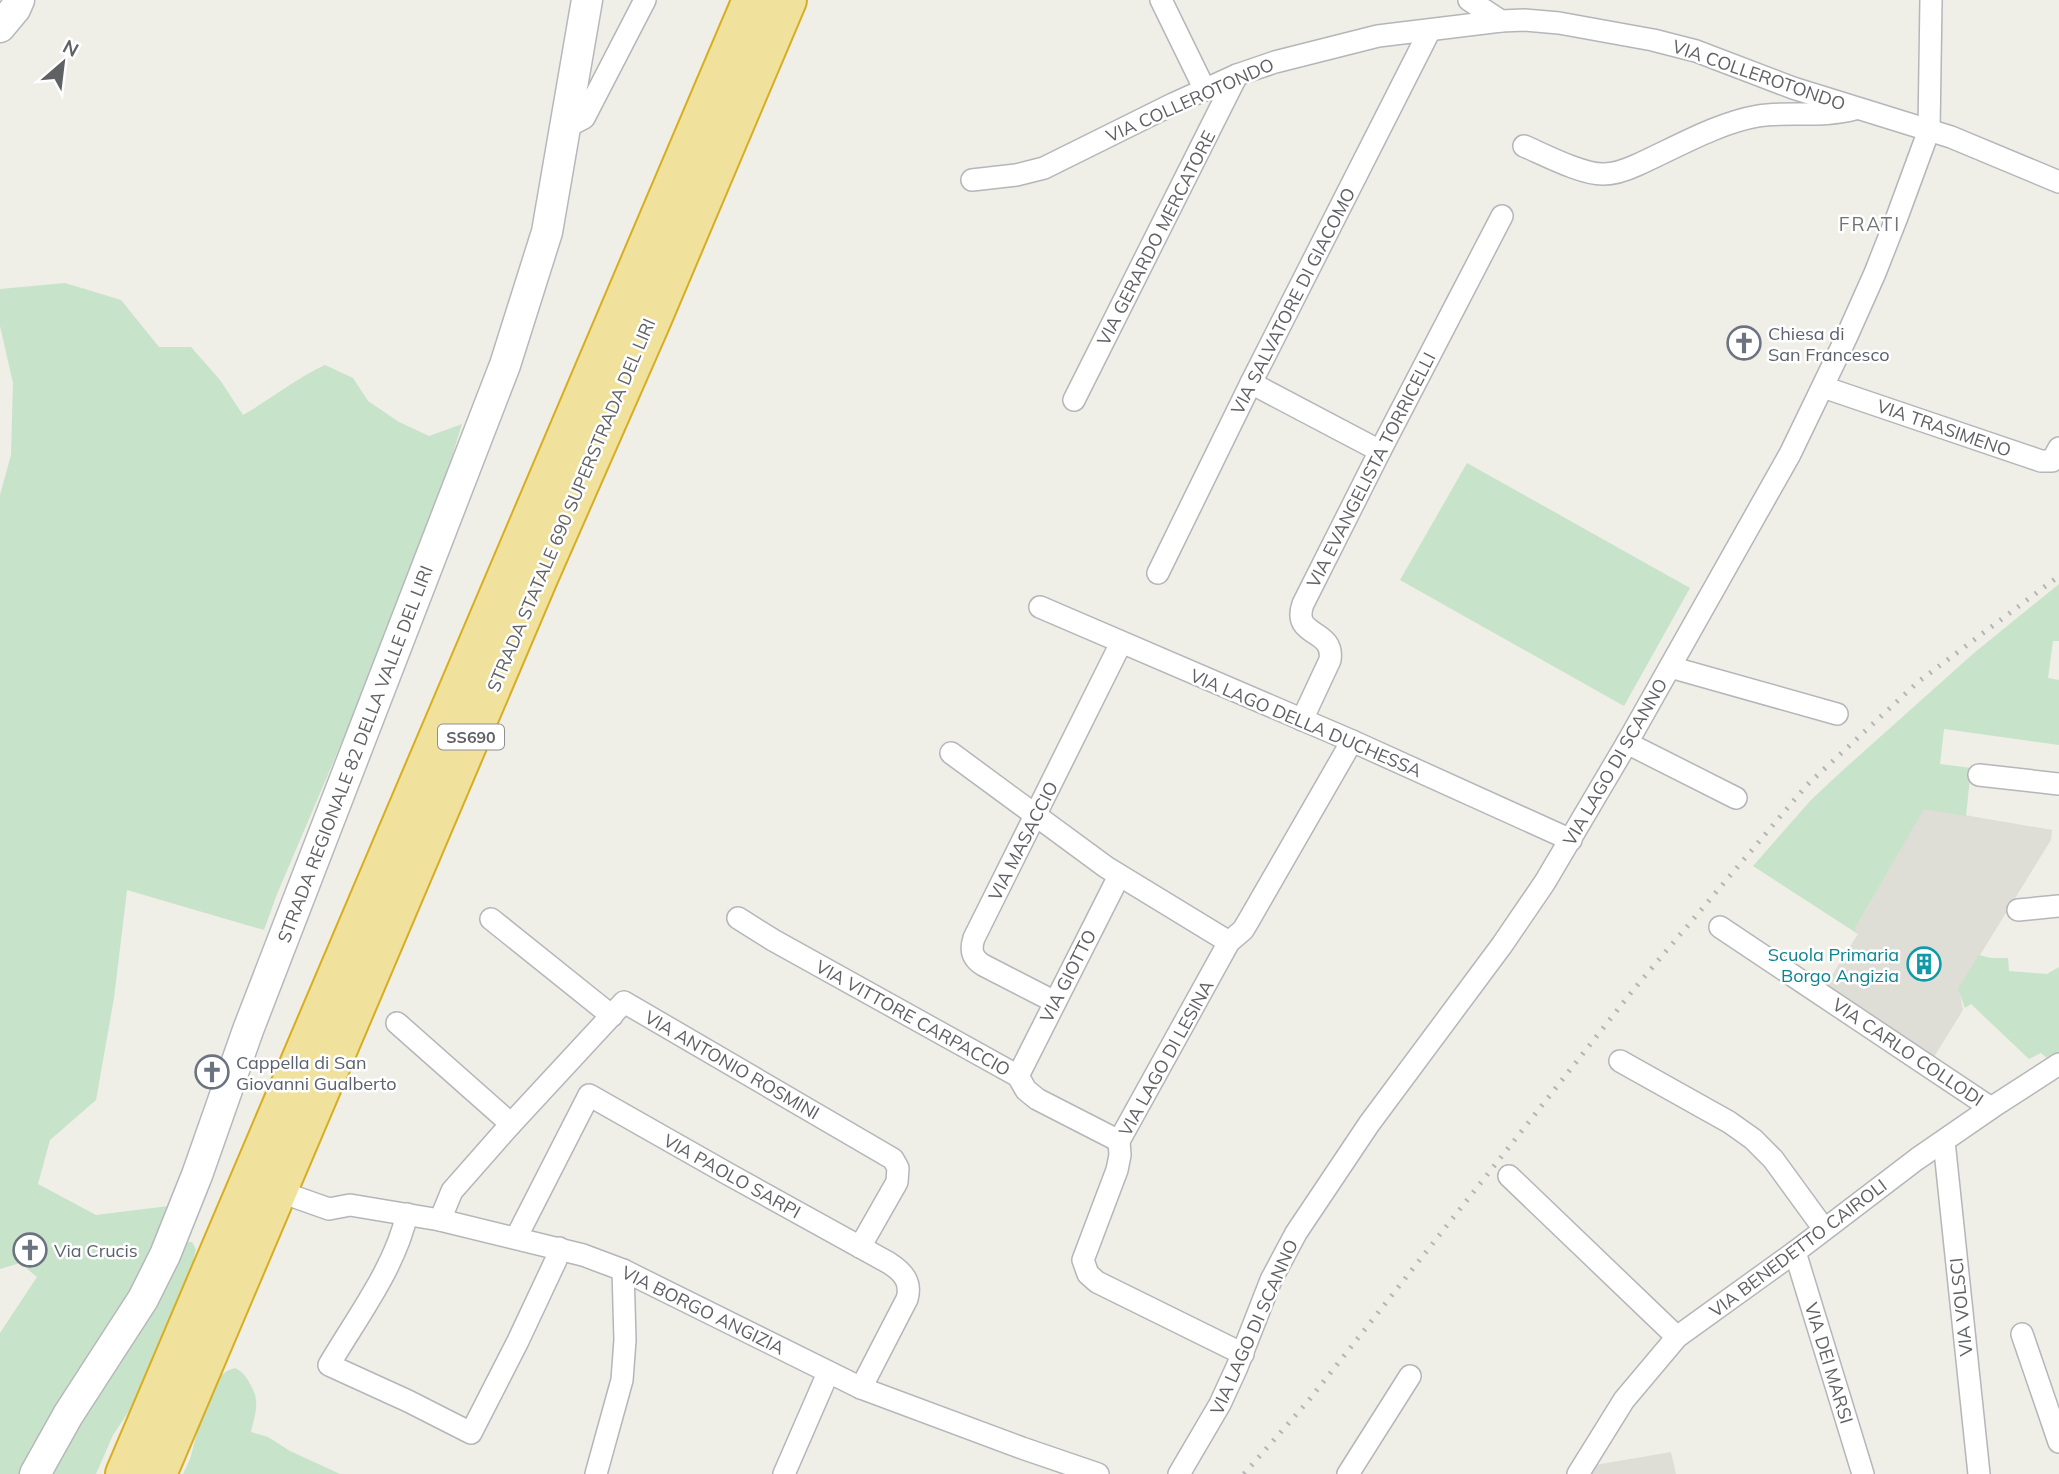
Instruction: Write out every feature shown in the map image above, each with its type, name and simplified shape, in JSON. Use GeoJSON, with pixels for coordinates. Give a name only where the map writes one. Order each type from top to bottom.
{"type":"FeatureCollection","features":[{"type":"Feature","properties":{"kind":"highway","name":"STRADA STATALE 690 SUPERSTRADA DEL LIRI"},"geometry":{"type":"LineString","coordinates":[[125,1474],[752,0]]}},
{"type":"Feature","properties":{"kind":"highway","name":"STRADA STATALE 690 SUPERSTRADA DEL LIRI"},"geometry":{"type":"LineString","coordinates":[[157,1474],[787,0]]}},
{"type":"Feature","properties":{"kind":"main road"},"geometry":{"type":"LineString","coordinates":[[0,27],[19,0]]}},
{"type":"Feature","properties":{"kind":"main road","name":"STRADA REGIONALE 82 DELLA VALLE DEL LIRI"},"geometry":{"type":"LineString","coordinates":[[35,1474],[68,1415],[143,1299],[165,1255],[248,1030],[505,365],[547,232],[587,0]]}},
{"type":"Feature","properties":{"kind":"street"},"geometry":{"type":"LineString","coordinates":[[565,128],[584,118],[646,0]]}},
{"type":"Feature","properties":{"kind":"street"},"geometry":{"type":"LineString","coordinates":[[1161,0],[1205,90]]}},
{"type":"Feature","properties":{"kind":"street"},"geometry":{"type":"LineString","coordinates":[[1469,0],[1501,21]]}},
{"type":"Feature","properties":{"kind":"street","name":"VIA LAGO DI SCANNO"},"geometry":{"type":"LineString","coordinates":[[1179,1474],[1214,1416],[1243,1354],[1272,1280],[1303,1223],[1369,1124],[1513,930],[1571,840],[1778,478],[1823,387],[1884,251],[1929,130],[1931,0]]}},
{"type":"Feature","properties":{"kind":"street","name":"VIA COLLEROTONDO"},"geometry":{"type":"LineString","coordinates":[[972,180],[1016,175],[1044,168],[1237,75],[1275,62],[1378,36],[1501,21],[1546,22],[1670,44],[1709,55],[1793,88],[1966,143],[2059,182]]}},
{"type":"Feature","properties":{"kind":"street","name":"VIA SALVATORE DI GIACOMO"},"geometry":{"type":"LineString","coordinates":[[1158,573],[1430,30]]}},
{"type":"Feature","properties":{"kind":"street","name":"VIA GERARDO MERCATORE"},"geometry":{"type":"LineString","coordinates":[[1074,400],[1237,75]]}},
{"type":"Feature","properties":{"kind":"street"},"geometry":{"type":"LineString","coordinates":[[1524,146],[1587,171],[1606,174],[1622,171],[1744,119],[1771,114],[1831,114],[1859,108]]}},
{"type":"Feature","properties":{"kind":"street","name":"VIA EVANGELISTA TORRICELLI"},"geometry":{"type":"LineString","coordinates":[[1302,720],[1330,660],[1331,650],[1324,639],[1303,624],[1301,609],[1502,216]]}},
{"type":"Feature","properties":{"kind":"street"},"geometry":{"type":"LineString","coordinates":[[1251,383],[1380,450]]}},
{"type":"Feature","properties":{"kind":"street","name":"VIA TRASIMENO"},"geometry":{"type":"LineString","coordinates":[[1823,387],[2041,461],[2052,461],[2059,448]]}},
{"type":"Feature","properties":{"kind":"street","name":"VIA LAGO DELLA DUCHESSA"},"geometry":{"type":"LineString","coordinates":[[1040,607],[1352,741],[1571,840]]}},
{"type":"Feature","properties":{"kind":"street","name":"VIA MASACCIO"},"geometry":{"type":"LineString","coordinates":[[1055,1002],[974,958],[974,938],[1121,643]]}},
{"type":"Feature","properties":{"kind":"street"},"geometry":{"type":"LineString","coordinates":[[1670,667],[1837,714]]}},
{"type":"Feature","properties":{"kind":"street","name":"VIA LAGO DI LESINA"},"geometry":{"type":"LineString","coordinates":[[1243,1354],[1097,1282],[1085,1270],[1084,1256],[1118,1163],[1119,1141],[1229,942],[1243,930],[1352,741]]}},
{"type":"Feature","properties":{"kind":"street"},"geometry":{"type":"LineString","coordinates":[[1627,743],[1736,798]]}},
{"type":"Feature","properties":{"kind":"street"},"geometry":{"type":"LineString","coordinates":[[951,753],[1119,876],[1229,942]]}},
{"type":"Feature","properties":{"kind":"street"},"geometry":{"type":"LineString","coordinates":[[1979,775],[2059,784]]}},
{"type":"Feature","properties":{"kind":"street","name":"VIA GIOTTO"},"geometry":{"type":"LineString","coordinates":[[1018,1076],[1119,876]]}},
{"type":"Feature","properties":{"kind":"street"},"geometry":{"type":"LineString","coordinates":[[2018,910],[2059,906]]}},
{"type":"Feature","properties":{"kind":"street","name":"VIA VITTORE CARPACCIO"},"geometry":{"type":"LineString","coordinates":[[738,918],[1018,1076],[1026,1090],[1037,1099],[1119,1141]]}},
{"type":"Feature","properties":{"kind":"street"},"geometry":{"type":"LineString","coordinates":[[440,1220],[452,1191],[612,1016],[491,919]]}},
{"type":"Feature","properties":{"kind":"street","name":"VIA CARLO COLLODI"},"geometry":{"type":"LineString","coordinates":[[1720,927],[1992,1108]]}},
{"type":"Feature","properties":{"kind":"street","name":"VIA ANTONIO ROSMINI"},"geometry":{"type":"LineString","coordinates":[[612,1016],[624,1002],[893,1159],[898,1167],[897,1182],[860,1247]]}},
{"type":"Feature","properties":{"kind":"street"},"geometry":{"type":"LineString","coordinates":[[397,1023],[511,1124]]}},
{"type":"Feature","properties":{"kind":"street"},"geometry":{"type":"LineString","coordinates":[[1620,1061],[1747,1134],[1773,1159],[1824,1229]]}},
{"type":"Feature","properties":{"kind":"street","name":"VIA BENEDETTO CAIROLI"},"geometry":{"type":"LineString","coordinates":[[1578,1474],[1624,1400],[1677,1337],[1796,1252],[1944,1140],[2059,1064]]}},
{"type":"Feature","properties":{"kind":"street","name":"VIA PAOLO SARPI"},"geometry":{"type":"LineString","coordinates":[[516,1238],[589,1095],[889,1262],[902,1273],[909,1286],[909,1293],[862,1388]]}},
{"type":"Feature","properties":{"kind":"street","name":"VIA VOLSCI"},"geometry":{"type":"LineString","coordinates":[[1944,1140],[1979,1474]]}},
{"type":"Feature","properties":{"kind":"street"},"geometry":{"type":"LineString","coordinates":[[1509,1176],[1677,1337]]}},
{"type":"Feature","properties":{"kind":"street","name":"VIA BORGO ANGIZIA"},"geometry":{"type":"LineString","coordinates":[[295,1197],[328,1209],[350,1205],[440,1220],[583,1255],[623,1270],[862,1388],[1073,1470],[1098,1474]]}},
{"type":"Feature","properties":{"kind":"street"},"geometry":{"type":"LineString","coordinates":[[407,1214],[403,1234],[385,1271],[329,1365],[471,1433],[518,1341],[559,1248]]}},
{"type":"Feature","properties":{"kind":"street","name":"VIA DEI MARSI"},"geometry":{"type":"LineString","coordinates":[[1796,1252],[1863,1474]]}},
{"type":"Feature","properties":{"kind":"street"},"geometry":{"type":"LineString","coordinates":[[596,1474],[622,1380],[625,1340],[623,1270]]}},
{"type":"Feature","properties":{"kind":"street"},"geometry":{"type":"LineString","coordinates":[[2022,1334],[2059,1442]]}},
{"type":"Feature","properties":{"kind":"street"},"geometry":{"type":"LineString","coordinates":[[784,1474],[828,1373]]}},
{"type":"Feature","properties":{"kind":"street"},"geometry":{"type":"LineString","coordinates":[[1348,1474],[1410,1376]]}},
{"type":"Feature","properties":{"kind":"shaded area"},"geometry":{"type":"Polygon","coordinates":[[[1924,808],[2052,830],[2051,840],[1959,989],[1963,1010],[1934,1057],[1824,988],[1858,934],[1855,928],[1924,808]]]}},
{"type":"Feature","properties":{"kind":"shaded area"},"geometry":{"type":"Polygon","coordinates":[[[1671,1452],[1676,1474],[1591,1474],[1595,1465],[1671,1452]]]}},
{"type":"Feature","properties":{"kind":"green space"},"geometry":{"type":"Polygon","coordinates":[[[65,283],[121,300],[159,347],[191,347],[220,380],[243,415],[325,365],[353,378],[368,401],[399,422],[429,436],[462,424],[444,482],[355,711],[264,930],[127,890],[114,998],[96,1100],[50,1140],[38,1184],[96,1215],[177,1205],[142,1281],[31,1447],[19,1474],[0,1474],[0,1333],[37,1277],[20,1263],[0,1269],[0,495],[11,455],[13,383],[0,326],[0,289],[65,283]]]}},
{"type":"Feature","properties":{"kind":"green space"},"geometry":{"type":"Polygon","coordinates":[[[1467,463],[1690,588],[1624,706],[1400,580],[1467,463]]]}},
{"type":"Feature","properties":{"kind":"green space"},"geometry":{"type":"Polygon","coordinates":[[[2059,584],[2059,641],[2053,641],[2048,678],[2059,680],[2059,745],[1944,729],[1940,764],[1971,768],[1966,816],[1924,809],[1855,928],[1858,934],[1753,866],[1811,800],[1842,771],[1974,653],[2059,584]]]}},
{"type":"Feature","properties":{"kind":"green space"},"geometry":{"type":"Polygon","coordinates":[[[1979,955],[2008,958],[2009,971],[2047,974],[2059,967],[2059,1053],[2049,1060],[2041,1053],[2029,1059],[1971,1004],[1965,1008],[1958,989],[1979,955]]]}},
{"type":"Feature","properties":{"kind":"green space"},"geometry":{"type":"Polygon","coordinates":[[[192,1242],[196,1249],[190,1275],[137,1399],[113,1435],[96,1474],[47,1474],[129,1343],[158,1306],[167,1278],[183,1244],[192,1242]]]}},
{"type":"Feature","properties":{"kind":"green space"},"geometry":{"type":"Polygon","coordinates":[[[235,1368],[246,1376],[255,1396],[256,1408],[251,1432],[268,1437],[290,1451],[340,1474],[183,1474],[215,1380],[235,1368]]]}},
{"type":"Feature","properties":{"kind":"railway"},"geometry":{"type":"LineString","coordinates":[[1244,1474],[1309,1400],[1634,989],[1807,785],[1918,682],[2059,576]]}},
{"type":"Feature","properties":{"kind":"place","name":"Chiesa di San Francesco"},"geometry":{"type":"Point","coordinates":[1744,343]}},
{"type":"Feature","properties":{"kind":"place","name":"Scuola Primaria Borgo Angizia"},"geometry":{"type":"Point","coordinates":[1924,964]}},
{"type":"Feature","properties":{"kind":"place","name":"Cappella di San Giovanni Gualberto"},"geometry":{"type":"Point","coordinates":[212,1072]}},
{"type":"Feature","properties":{"kind":"place","name":"Via Crucis"},"geometry":{"type":"Point","coordinates":[30,1250]}},
{"type":"Feature","properties":{"kind":"district","name":"FRATI"},"geometry":{"type":"Point","coordinates":[1870,224]}}]}
